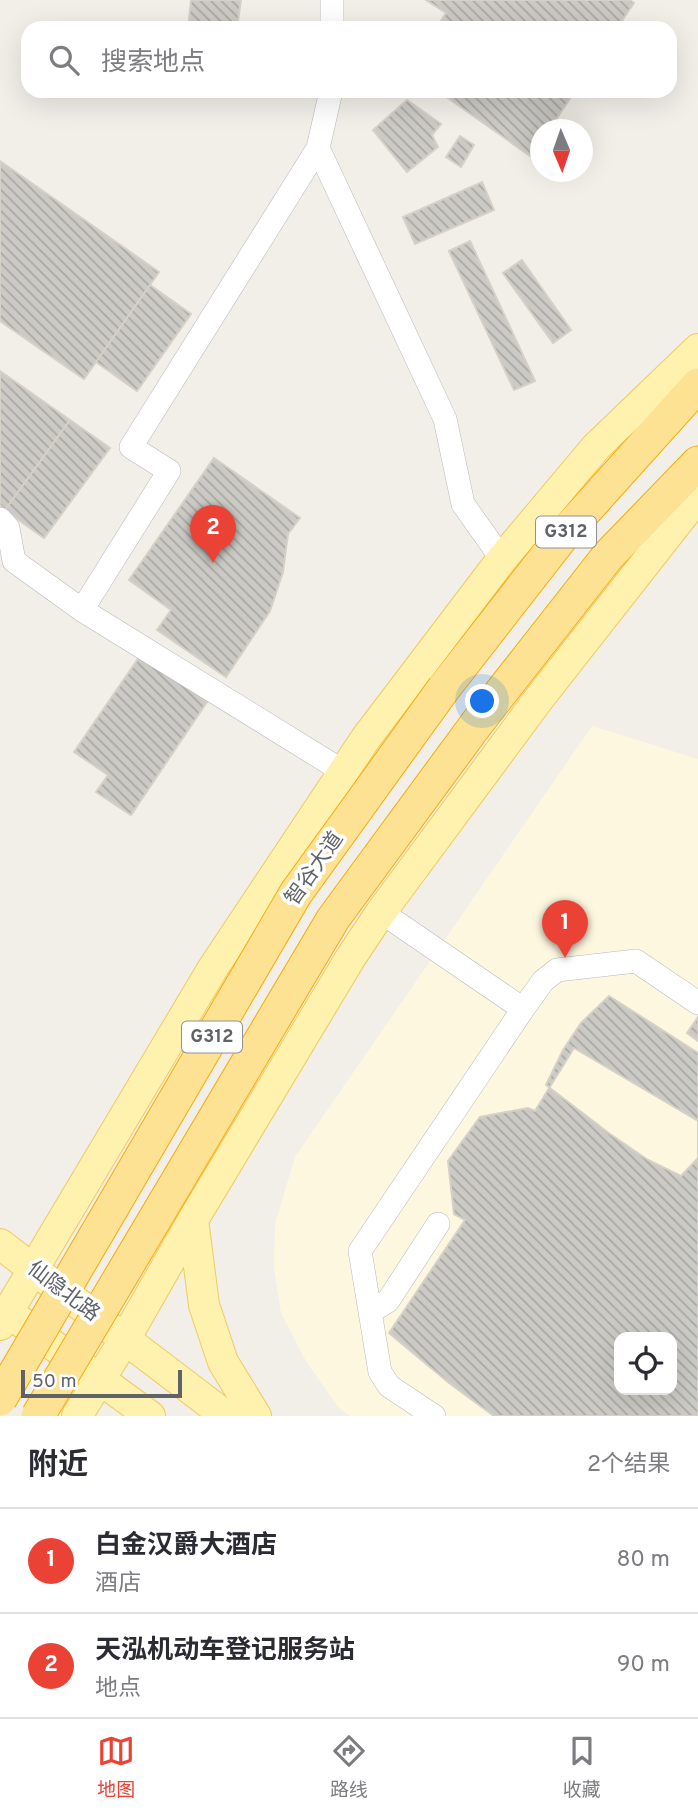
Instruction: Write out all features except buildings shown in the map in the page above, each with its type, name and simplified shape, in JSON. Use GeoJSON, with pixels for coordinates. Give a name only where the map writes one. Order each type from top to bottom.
{"type":"FeatureCollection","features":[{"type":"Feature","properties":{"kind":"highway","name":"智谷大道"},"geometry":{"type":"LineString","coordinates":[[0,1399],[296,893],[444,688],[564,534],[698,386]]}},
{"type":"Feature","properties":{"kind":"highway","name":"智谷大道"},"geometry":{"type":"LineString","coordinates":[[38,1416],[333,919],[477,723],[608,556],[698,463]]}},
{"type":"Feature","properties":{"kind":"main road"},"geometry":{"type":"LineString","coordinates":[[150,1416],[3,1314],[213,968],[366,738],[502,559],[596,447],[698,349]]}},
{"type":"Feature","properties":{"kind":"main road"},"geometry":{"type":"LineString","coordinates":[[77,1416],[351,957],[381,912],[538,700],[698,496]]}},
{"type":"Feature","properties":{"kind":"main road"},"geometry":{"type":"LineString","coordinates":[[193,1220],[204,1305],[223,1362],[256,1416]]}},
{"type":"Feature","properties":{"kind":"main road","name":"仙隐北路"},"geometry":{"type":"LineString","coordinates":[[0,1244],[226,1416]]}},
{"type":"Feature","properties":{"kind":"lane"},"geometry":{"type":"LineString","coordinates":[[332,0],[332,21]]}},
{"type":"Feature","properties":{"kind":"lane"},"geometry":{"type":"LineString","coordinates":[[82,610],[169,471],[131,447],[318,148],[329,98]]}},
{"type":"Feature","properties":{"kind":"lane"},"geometry":{"type":"LineString","coordinates":[[318,148],[445,419],[463,504],[502,559]]}},
{"type":"Feature","properties":{"kind":"lane"},"geometry":{"type":"LineString","coordinates":[[0,519],[8,528],[14,561],[82,610],[344,772]]}},
{"type":"Feature","properties":{"kind":"lane"},"geometry":{"type":"LineString","coordinates":[[381,912],[523,1009]]}},
{"type":"Feature","properties":{"kind":"lane"},"geometry":{"type":"LineString","coordinates":[[434,1416],[389,1386],[380,1372],[360,1251],[542,981],[557,970],[636,961],[698,1003]]}},
{"type":"Feature","properties":{"kind":"lane"},"geometry":{"type":"LineString","coordinates":[[370,1312],[388,1301],[438,1224]]}},
{"type":"Feature","properties":{"kind":"shaded area"},"geometry":{"type":"Polygon","coordinates":[[[592,726],[698,759],[698,1416],[350,1416],[339,1408],[307,1363],[281,1313],[274,1269],[275,1224],[295,1157],[592,726]]]}},
{"type":"Feature","properties":{"kind":"place","name":"天泓机动车登记服务站"},"geometry":{"type":"Point","coordinates":[213,563]}},
{"type":"Feature","properties":{"kind":"place","name":"白金汉爵大酒店"},"geometry":{"type":"Point","coordinates":[565,958]}}]}
